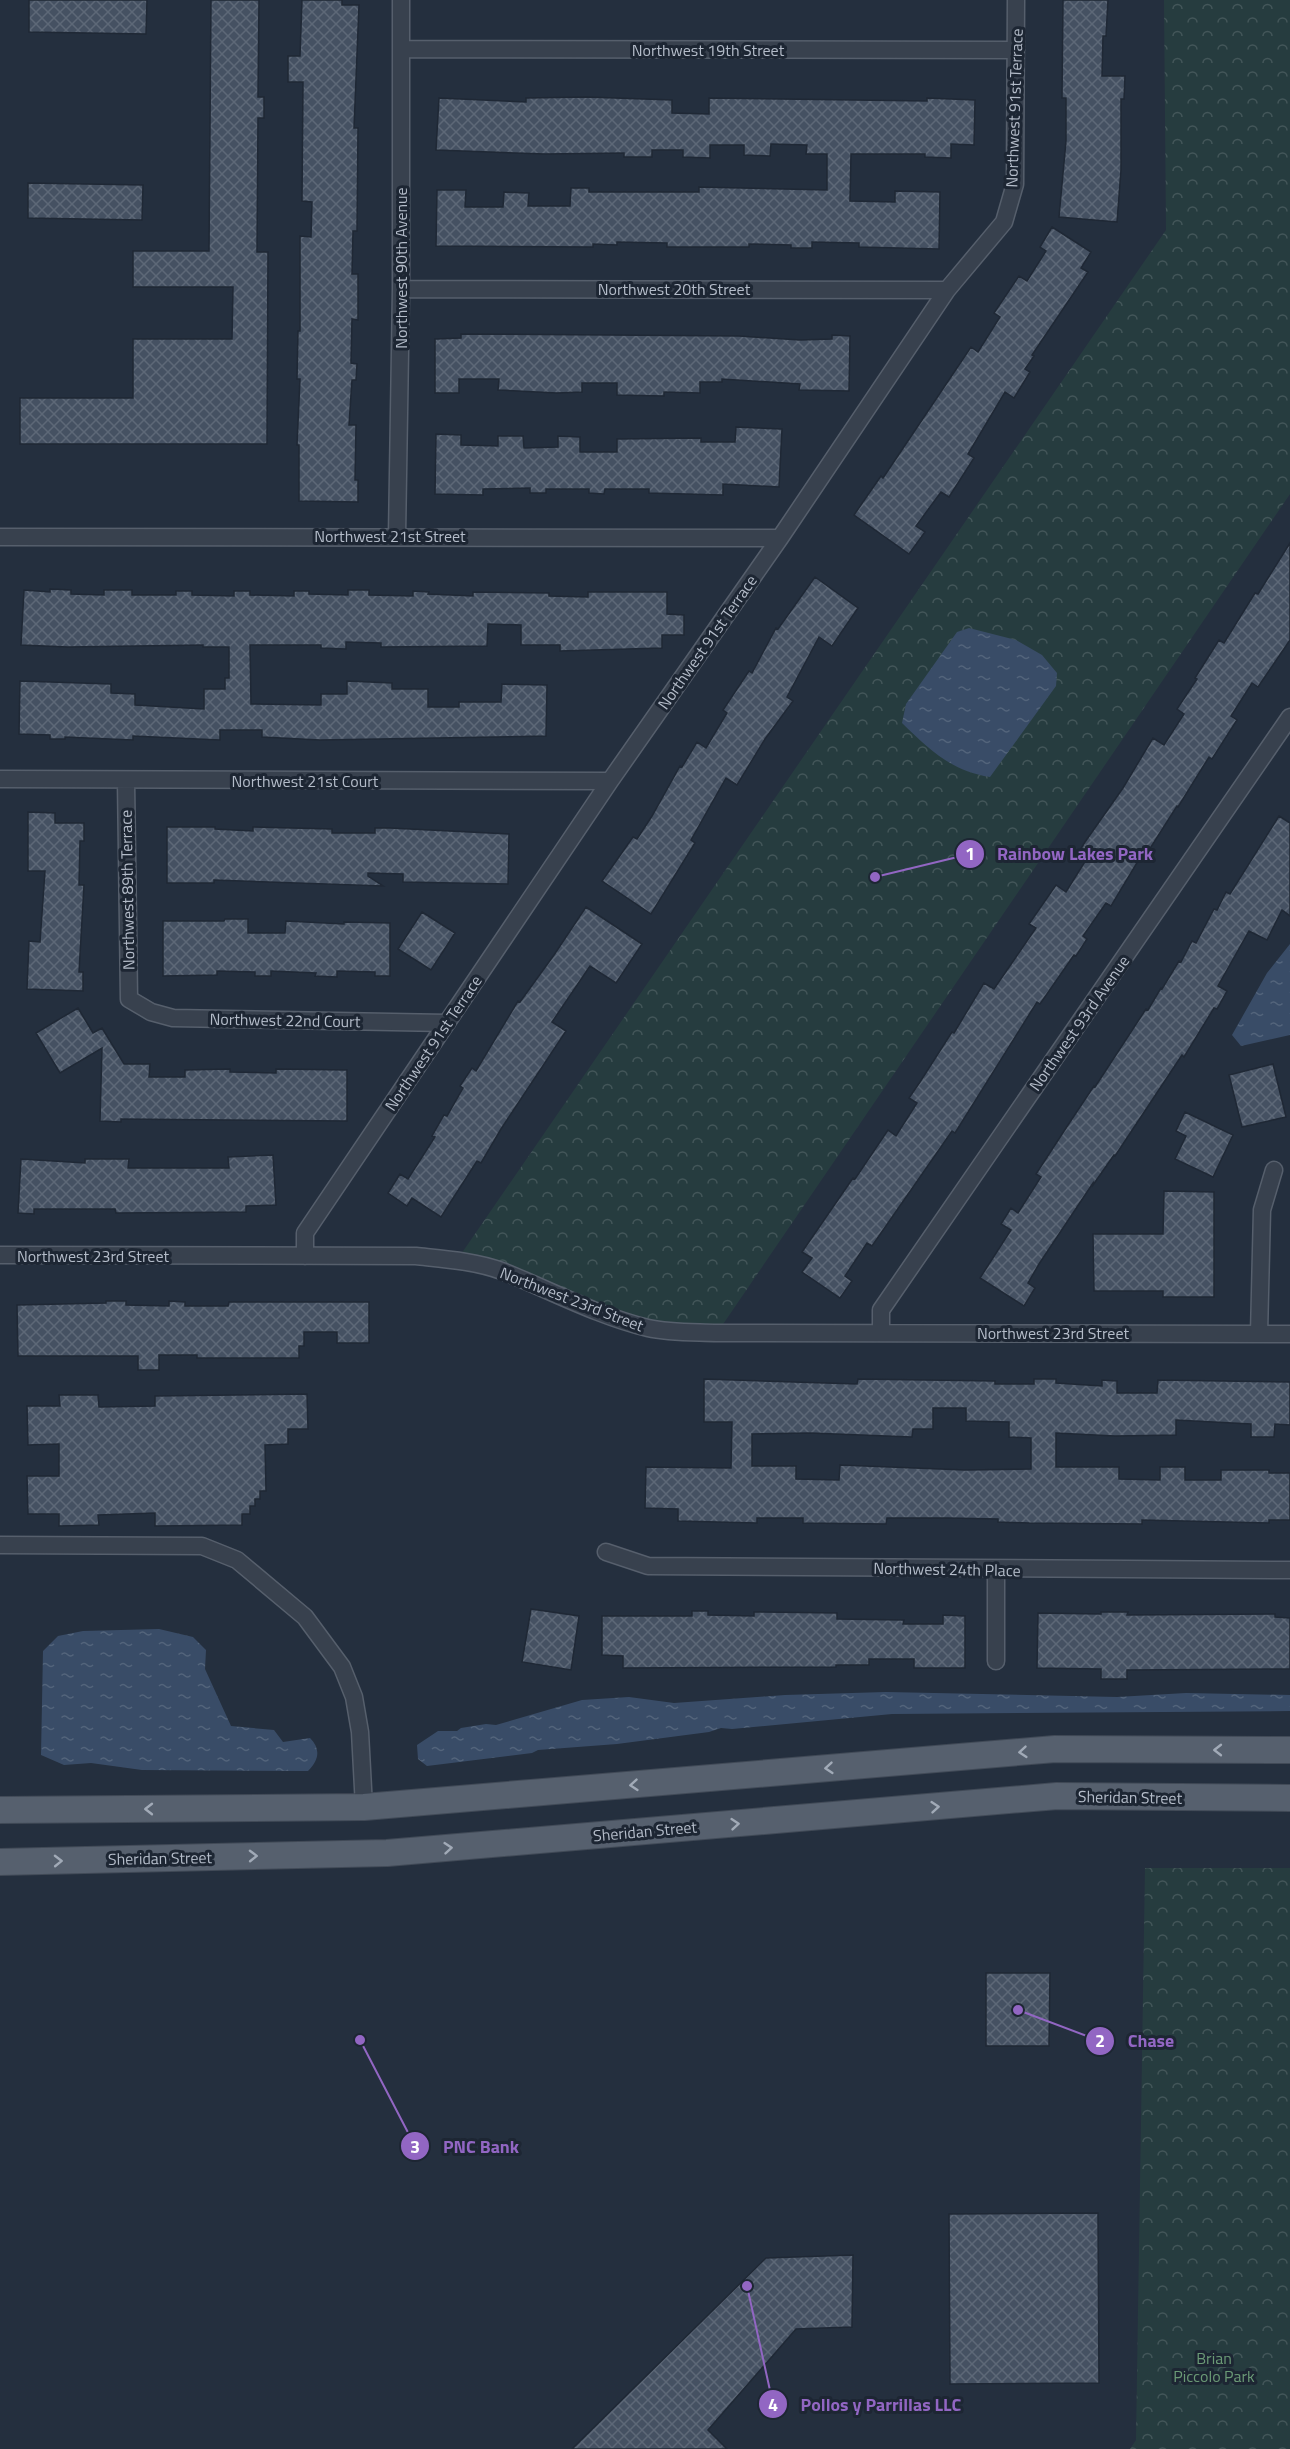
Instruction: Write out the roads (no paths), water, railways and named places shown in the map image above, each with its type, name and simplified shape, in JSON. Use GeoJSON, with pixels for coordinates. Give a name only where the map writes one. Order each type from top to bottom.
{"type":"FeatureCollection","features":[{"type":"Feature","properties":{"kind":"main road"},"geometry":{"type":"LineString","coordinates":[[0,1810],[364,1807],[1055,1749],[1290,1750]]}},
{"type":"Feature","properties":{"kind":"main road","name":"Sheridan Street"},"geometry":{"type":"LineString","coordinates":[[0,1862],[387,1853],[1057,1796],[1285,1799]]}},
{"type":"Feature","properties":{"kind":"street","name":"Northwest 90th Avenue"},"geometry":{"type":"LineString","coordinates":[[397,536],[401,289],[401,0]]}},
{"type":"Feature","properties":{"kind":"street","name":"Northwest 91st Terrace"},"geometry":{"type":"LineString","coordinates":[[304,1256],[305,1233],[610,781],[780,538],[947,290],[1004,222],[1015,184],[1016,0]]}},
{"type":"Feature","properties":{"kind":"street","name":"Northwest 19th Street"},"geometry":{"type":"LineString","coordinates":[[401,49],[1016,50]]}},
{"type":"Feature","properties":{"kind":"street","name":"Northwest 20th Street"},"geometry":{"type":"LineString","coordinates":[[401,289],[947,290]]}},
{"type":"Feature","properties":{"kind":"street","name":"Northwest 21st Street"},"geometry":{"type":"LineString","coordinates":[[0,537],[780,538]]}},
{"type":"Feature","properties":{"kind":"street","name":"Northwest 93rd Avenue"},"geometry":{"type":"LineString","coordinates":[[881,1333],[881,1310],[1290,717]]}},
{"type":"Feature","properties":{"kind":"street","name":"Northwest 21st Court"},"geometry":{"type":"LineString","coordinates":[[0,779],[610,781]]}},
{"type":"Feature","properties":{"kind":"street","name":"Northwest 89th Terrace"},"geometry":{"type":"LineString","coordinates":[[126,781],[129,999]]}},
{"type":"Feature","properties":{"kind":"street","name":"Northwest 22nd Court"},"geometry":{"type":"LineString","coordinates":[[129,999],[151,1012],[173,1018],[447,1023]]}},
{"type":"Feature","properties":{"kind":"street"},"geometry":{"type":"LineString","coordinates":[[1259,1334],[1262,1210],[1274,1170]]}},
{"type":"Feature","properties":{"kind":"street","name":"Northwest 23rd Street"},"geometry":{"type":"LineString","coordinates":[[0,1255],[416,1256],[457,1260],[500,1270],[584,1306],[648,1328],[717,1333],[1290,1334]]}},
{"type":"Feature","properties":{"kind":"street"},"geometry":{"type":"LineString","coordinates":[[0,1545],[202,1546],[237,1560],[305,1617],[342,1667],[354,1697],[358,1720],[364,1807]]}},
{"type":"Feature","properties":{"kind":"street","name":"Northwest 24th Place"},"geometry":{"type":"LineString","coordinates":[[606,1552],[648,1566],[1290,1570]]}},
{"type":"Feature","properties":{"kind":"street"},"geometry":{"type":"LineString","coordinates":[[996,1569],[996,1661]]}},
{"type":"Feature","properties":{"kind":"water"},"geometry":{"type":"Polygon","coordinates":[[[969,628],[1016,640],[1042,655],[1057,673],[1056,686],[990,777],[964,770],[942,758],[902,723],[906,704],[957,632],[969,628]]]}},
{"type":"Feature","properties":{"kind":"water"},"geometry":{"type":"Polygon","coordinates":[[[1290,944],[1290,1035],[1241,1046],[1232,1035],[1267,973],[1290,944]]]}},
{"type":"Feature","properties":{"kind":"water"},"geometry":{"type":"Polygon","coordinates":[[[159,1629],[193,1637],[206,1650],[205,1669],[231,1726],[274,1730],[283,1742],[310,1738],[316,1746],[317,1754],[308,1771],[142,1770],[91,1763],[64,1765],[41,1755],[43,1651],[58,1636],[83,1631],[159,1629]]]}},
{"type":"Feature","properties":{"kind":"water"},"geometry":{"type":"Polygon","coordinates":[[[886,1692],[1117,1697],[1186,1693],[1290,1695],[1290,1711],[892,1714],[732,1729],[721,1728],[709,1732],[617,1744],[538,1750],[532,1753],[427,1766],[418,1759],[417,1745],[438,1731],[457,1731],[461,1728],[486,1724],[496,1725],[582,1700],[629,1697],[674,1703],[785,1695],[886,1692]]]}},
{"type":"Feature","properties":{"kind":"place","name":"Rainbow Lakes Park"},"geometry":{"type":"Point","coordinates":[875,877]}},
{"type":"Feature","properties":{"kind":"place","name":"Chase"},"geometry":{"type":"Point","coordinates":[1018,2010]}},
{"type":"Feature","properties":{"kind":"place","name":"PNC Bank"},"geometry":{"type":"Point","coordinates":[360,2040]}},
{"type":"Feature","properties":{"kind":"place","name":"Pollos y Parrillas LLC"},"geometry":{"type":"Point","coordinates":[747,2286]}},
{"type":"Feature","properties":{"kind":"park label","name":"Brian Piccolo Park"},"geometry":{"type":"Point","coordinates":[1214,2367]}}]}
